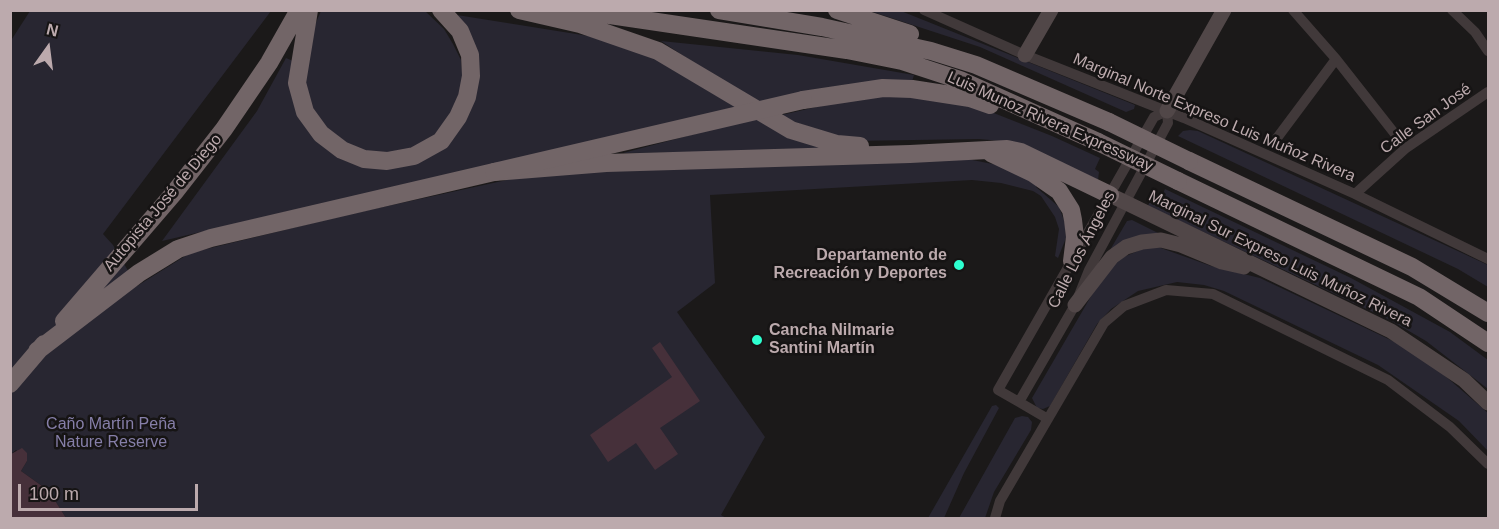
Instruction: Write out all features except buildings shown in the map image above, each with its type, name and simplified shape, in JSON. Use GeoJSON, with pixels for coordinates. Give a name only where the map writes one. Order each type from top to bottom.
{"type":"FeatureCollection","features":[{"type":"Feature","properties":{"kind":"highway","name":"Autopista José de Diego"},"geometry":{"type":"LineString","coordinates":[[10,384],[174,193],[224,129],[269,63],[299,10]]}},
{"type":"Feature","properties":{"kind":"highway"},"geometry":{"type":"LineString","coordinates":[[309,10],[298,68],[301,102],[312,124],[329,142],[342,150],[375,160],[406,159],[441,141],[463,107],[471,67],[466,44],[452,21],[441,10]]}},
{"type":"Feature","properties":{"kind":"highway"},"geometry":{"type":"LineString","coordinates":[[519,10],[580,24],[658,51],[791,130],[813,138],[858,146],[957,144],[980,148],[1033,173],[1059,191],[1071,210],[1073,220],[1075,237],[1072,261]]}},
{"type":"Feature","properties":{"kind":"highway","name":"Luis Munoz Rivera Expressway"},"geometry":{"type":"LineString","coordinates":[[576,10],[847,50],[902,61],[960,80],[1098,142],[1419,297],[1488,343]]}},
{"type":"Feature","properties":{"kind":"highway","name":"Luis Munoz Rivera Expressway"},"geometry":{"type":"LineString","coordinates":[[719,10],[879,38],[976,65],[1109,122],[1412,267],[1488,313]]}},
{"type":"Feature","properties":{"kind":"highway"},"geometry":{"type":"LineString","coordinates":[[837,10],[950,48],[976,65]]}},
{"type":"Feature","properties":{"kind":"highway"},"geometry":{"type":"LineString","coordinates":[[34,355],[139,273],[192,243],[802,100],[860,90],[912,89],[1030,111]]}},
{"type":"Feature","properties":{"kind":"highway"},"geometry":{"type":"LineString","coordinates":[[494,172],[606,163],[910,154],[980,148],[1007,149],[1118,199]]}},
{"type":"Feature","properties":{"kind":"street","name":"Marginal Norte Expreso Luis Muñoz Rivera"},"geometry":{"type":"LineString","coordinates":[[924,10],[1025,55],[1167,111],[1355,194],[1488,259]]}},
{"type":"Feature","properties":{"kind":"street"},"geometry":{"type":"LineString","coordinates":[[1025,55],[1051,10]]}},
{"type":"Feature","properties":{"kind":"street","name":"Calle Los Ángeles"},"geometry":{"type":"LineString","coordinates":[[1167,111],[1154,117],[1118,199],[1075,305],[1019,402],[998,390],[1072,261],[1118,199],[1168,123],[1167,111],[1224,10]]}},
{"type":"Feature","properties":{"kind":"street"},"geometry":{"type":"LineString","coordinates":[[1293,10],[1336,59],[1406,148]]}},
{"type":"Feature","properties":{"kind":"street"},"geometry":{"type":"LineString","coordinates":[[1452,10],[1475,32],[1488,51]]}},
{"type":"Feature","properties":{"kind":"street"},"geometry":{"type":"LineString","coordinates":[[1277,138],[1336,59]]}},
{"type":"Feature","properties":{"kind":"street","name":"Calle San José"},"geometry":{"type":"LineString","coordinates":[[1355,194],[1406,148],[1488,93]]}},
{"type":"Feature","properties":{"kind":"street","name":"Marginal Sur Expreso Luis Muñoz Rivera"},"geometry":{"type":"LineString","coordinates":[[1118,199],[1391,331],[1464,380],[1488,403]]}},
{"type":"Feature","properties":{"kind":"street"},"geometry":{"type":"LineString","coordinates":[[1075,305],[1112,257],[1126,247],[1142,242],[1161,240],[1222,262],[1269,272]]}},
{"type":"Feature","properties":{"kind":"street"},"geometry":{"type":"LineString","coordinates":[[994,519],[1000,501],[1104,323],[1124,306],[1166,290],[1213,294],[1388,380],[1450,426],[1488,464]]}},
{"type":"Feature","properties":{"kind":"street"},"geometry":{"type":"LineString","coordinates":[[1019,402],[1048,419]]}},
{"type":"Feature","properties":{"kind":"green space","name":"Caño Martín Peña Nature Reserve"},"geometry":{"type":"Polygon","coordinates":[[[30,11],[271,11],[103,234],[113,245],[137,286],[190,253],[346,215],[516,178],[592,171],[957,157],[1008,167],[1039,181],[1036,187],[1059,207],[1065,223],[1066,238],[1058,258],[1055,256],[1059,229],[1055,217],[1041,196],[1033,191],[1001,183],[972,180],[710,195],[715,283],[677,312],[765,437],[721,515],[726,518],[66,518],[49,491],[21,471],[27,461],[16,450],[11,454],[10,42],[30,11]]]}},
{"type":"Feature","properties":{"kind":"green space"},"geometry":{"type":"Polygon","coordinates":[[[321,11],[425,11],[444,29],[453,44],[461,60],[463,81],[479,82],[478,62],[457,15],[620,41],[643,47],[739,107],[162,241],[257,111],[286,58],[293,61],[311,34],[321,11]]]}},
{"type":"Feature","properties":{"kind":"green space"},"geometry":{"type":"Polygon","coordinates":[[[870,11],[901,11],[1135,105],[1134,109],[1126,112],[980,47],[870,11]]]}},
{"type":"Feature","properties":{"kind":"green space"},"geometry":{"type":"Polygon","coordinates":[[[661,41],[798,55],[914,75],[911,85],[754,103],[661,41]]]}},
{"type":"Feature","properties":{"kind":"green space"},"geometry":{"type":"Polygon","coordinates":[[[894,94],[976,106],[1052,136],[1100,158],[1095,169],[1099,172],[1098,180],[1012,142],[979,139],[850,141],[777,116],[825,105],[894,94]]]}},
{"type":"Feature","properties":{"kind":"green space"},"geometry":{"type":"Polygon","coordinates":[[[755,118],[826,148],[796,152],[623,153],[755,118]]]}},
{"type":"Feature","properties":{"kind":"green space"},"geometry":{"type":"Polygon","coordinates":[[[1183,131],[1198,131],[1488,265],[1488,287],[1458,269],[1178,136],[1183,131]]]}},
{"type":"Feature","properties":{"kind":"green space"},"geometry":{"type":"Polygon","coordinates":[[[1165,189],[1351,278],[1450,332],[1488,360],[1488,389],[1426,341],[1390,320],[1148,206],[1150,201],[1158,204],[1165,189]]]}},
{"type":"Feature","properties":{"kind":"green space"},"geometry":{"type":"Polygon","coordinates":[[[1132,220],[1158,233],[1110,250],[1127,221],[1132,220]]]}},
{"type":"Feature","properties":{"kind":"green space"},"geometry":{"type":"Polygon","coordinates":[[[1158,247],[1211,266],[1260,278],[1397,343],[1436,368],[1488,413],[1488,451],[1459,421],[1378,365],[1224,291],[1204,285],[1177,282],[1138,291],[1111,309],[1097,324],[1050,406],[1043,409],[1037,408],[1032,398],[1101,279],[1121,258],[1145,248],[1158,247]]]}},
{"type":"Feature","properties":{"kind":"green space"},"geometry":{"type":"Polygon","coordinates":[[[996,405],[999,408],[964,473],[944,518],[928,518],[992,406],[996,405]]]}},
{"type":"Feature","properties":{"kind":"green space"},"geometry":{"type":"Polygon","coordinates":[[[1028,417],[1032,422],[1031,430],[994,492],[985,518],[959,518],[1015,418],[1028,417]]]}},
{"type":"Feature","properties":{"kind":"shaded area"},"geometry":{"type":"Polygon","coordinates":[[[660,342],[700,401],[660,428],[678,454],[655,470],[636,443],[608,462],[590,435],[672,377],[652,348],[660,342]]]}},
{"type":"Feature","properties":{"kind":"shaded area"},"geometry":{"type":"Polygon","coordinates":[[[22,448],[27,453],[27,461],[21,471],[49,491],[66,518],[11,518],[11,454],[22,448]]]}},
{"type":"Feature","properties":{"kind":"place","name":"Departamento de Recreación y Deportes"},"geometry":{"type":"Point","coordinates":[959,265]}},
{"type":"Feature","properties":{"kind":"place","name":"Cancha Nilmarie Santini Martín"},"geometry":{"type":"Point","coordinates":[757,340]}}]}
